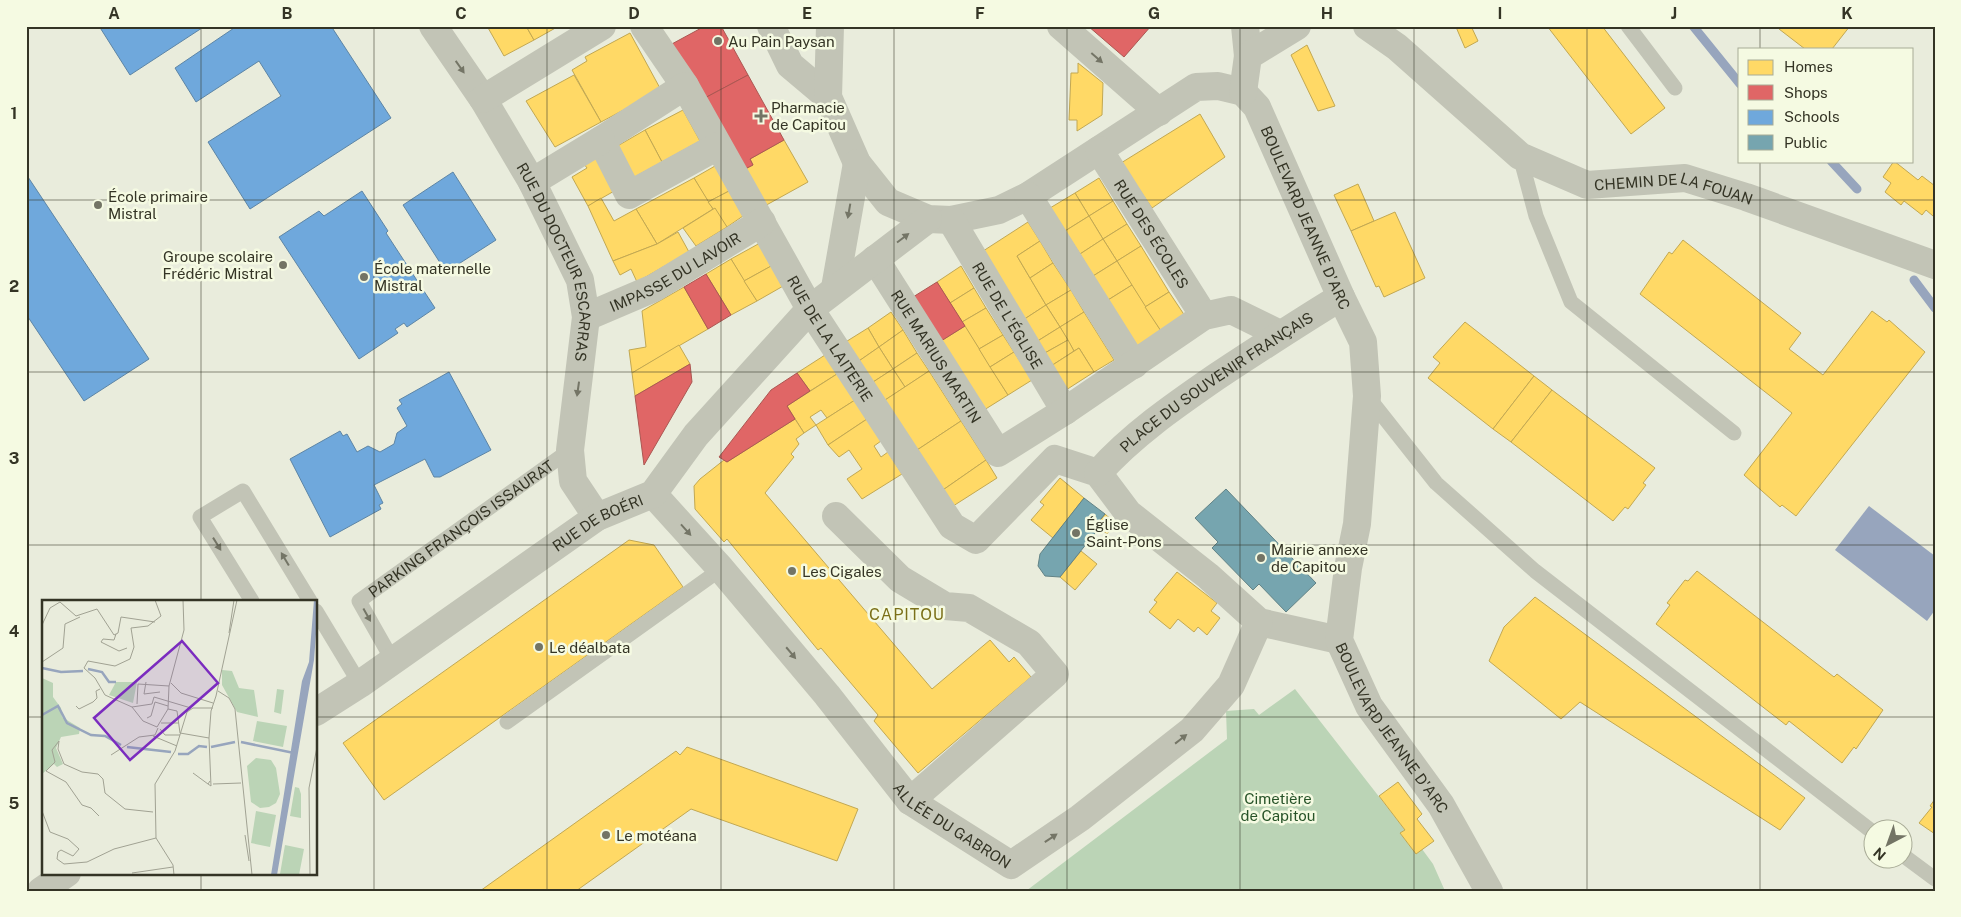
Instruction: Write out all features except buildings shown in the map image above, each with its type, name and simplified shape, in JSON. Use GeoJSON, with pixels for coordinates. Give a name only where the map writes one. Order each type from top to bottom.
{"type":"FeatureCollection","features":[{"type":"Feature","properties":{"kind":"street","name":"RUE DU DOCTEUR ESCARRAS"},"geometry":{"type":"LineString","coordinates":[[433,26],[483,98],[532,182],[580,280],[586,317],[570,450],[573,481],[597,517]]}},
{"type":"Feature","properties":{"kind":"street"},"geometry":{"type":"LineString","coordinates":[[483,98],[602,26]]}},
{"type":"Feature","properties":{"kind":"street","name":"RUE DE LA LAITERIE"},"geometry":{"type":"LineString","coordinates":[[644,26],[685,86],[810,309],[952,526],[976,540],[1055,459],[1098,473]]}},
{"type":"Feature","properties":{"kind":"street"},"geometry":{"type":"LineString","coordinates":[[771,26],[790,65],[828,97]]}},
{"type":"Feature","properties":{"kind":"street"},"geometry":{"type":"LineString","coordinates":[[830,26],[828,97],[857,163],[888,202],[939,220],[999,210],[1028,196],[1196,87],[1218,86],[1243,92],[1248,56],[1245,26]]}},
{"type":"Feature","properties":{"kind":"street"},"geometry":{"type":"LineString","coordinates":[[1061,26],[1159,112]]}},
{"type":"Feature","properties":{"kind":"street"},"geometry":{"type":"LineString","coordinates":[[1248,56],[1297,26]]}},
{"type":"Feature","properties":{"kind":"street","name":"CHEMIN DE LA FOUAN"},"geometry":{"type":"LineString","coordinates":[[1366,26],[1398,36],[1520,156],[1587,185],[1685,178],[1746,197],[1935,265]]}},
{"type":"Feature","properties":{"kind":"street"},"geometry":{"type":"LineString","coordinates":[[532,182],[685,86]]}},
{"type":"Feature","properties":{"kind":"street","name":"BOULEVARD JEANNE D'ARC"},"geometry":{"type":"LineString","coordinates":[[1243,92],[1257,107],[1341,297],[1363,342],[1367,396],[1357,524],[1348,568],[1339,640],[1369,706],[1441,805],[1489,891]]}},
{"type":"Feature","properties":{"kind":"street"},"geometry":{"type":"LineString","coordinates":[[601,140],[628,195],[718,146]]}},
{"type":"Feature","properties":{"kind":"street","name":"RUE DES ÉCOLES"},"geometry":{"type":"LineString","coordinates":[[1099,150],[1204,316]]}},
{"type":"Feature","properties":{"kind":"street"},"geometry":{"type":"LineString","coordinates":[[836,288],[857,163]]}},
{"type":"Feature","properties":{"kind":"street"},"geometry":{"type":"LineString","coordinates":[[1028,196],[1134,365]]}},
{"type":"Feature","properties":{"kind":"street","name":"RUE DE BOÉRI"},"geometry":{"type":"LineString","coordinates":[[318,711],[360,684],[597,517],[653,494],[696,435],[810,309],[875,259],[939,220]]}},
{"type":"Feature","properties":{"kind":"street","name":"RUE DE L'ÉGLISE"},"geometry":{"type":"LineString","coordinates":[[939,220],[1065,411]]}},
{"type":"Feature","properties":{"kind":"street","name":"IMPASSE DU LAVOIR"},"geometry":{"type":"LineString","coordinates":[[586,317],[654,288],[762,222]]}},
{"type":"Feature","properties":{"kind":"street","name":"RUE MARIUS MARTIN"},"geometry":{"type":"LineString","coordinates":[[875,259],[998,453],[1065,411]]}},
{"type":"Feature","properties":{"kind":"street","name":"PLACE DU SOUVENIR FRANÇAIS"},"geometry":{"type":"LineString","coordinates":[[1098,473],[1114,456],[1164,413],[1280,334],[1341,297]]}},
{"type":"Feature","properties":{"kind":"street"},"geometry":{"type":"LineString","coordinates":[[1065,411],[1204,316],[1232,310],[1280,334]]}},
{"type":"Feature","properties":{"kind":"street"},"geometry":{"type":"LineString","coordinates":[[1098,473],[1128,513],[1208,576],[1259,622],[1339,640]]}},
{"type":"Feature","properties":{"kind":"street","name":"ALLÉE DU GABRON"},"geometry":{"type":"LineString","coordinates":[[653,494],[721,569],[827,696],[910,801],[1011,865],[1080,818],[1192,730],[1231,685],[1259,622]]}},
{"type":"Feature","properties":{"kind":"street"},"geometry":{"type":"LineString","coordinates":[[836,516],[900,579],[945,606],[969,608],[1029,643],[1054,674],[910,801]]}},
{"type":"Feature","properties":{"kind":"street"},"geometry":{"type":"LineString","coordinates":[[41,891],[66,874]]}},
{"type":"Feature","properties":{"kind":"lane"},"geometry":{"type":"LineString","coordinates":[[1628,26],[1675,88]]}},
{"type":"Feature","properties":{"kind":"lane"},"geometry":{"type":"LineString","coordinates":[[1520,156],[1536,216],[1571,302],[1734,433]]}},
{"type":"Feature","properties":{"kind":"lane"},"geometry":{"type":"LineString","coordinates":[[1367,396],[1436,483],[1535,571],[1864,825]]}},
{"type":"Feature","properties":{"kind":"lane","name":"PARKING FRANÇOIS ISSAURAT"},"geometry":{"type":"LineString","coordinates":[[393,661],[359,601],[570,450]]}},
{"type":"Feature","properties":{"kind":"lane"},"geometry":{"type":"LineString","coordinates":[[251,600],[200,517],[243,491],[309,600]]}},
{"type":"Feature","properties":{"kind":"lane"},"geometry":{"type":"LineString","coordinates":[[507,722],[721,569]]}},
{"type":"Feature","properties":{"kind":"lane"},"geometry":{"type":"LineString","coordinates":[[318,614],[360,684]]}},
{"type":"Feature","properties":{"kind":"lane"},"geometry":{"type":"LineString","coordinates":[[1914,863],[1935,879]]}},
{"type":"Feature","properties":{"kind":"green space","name":"Cimetière de Capitou"},"geometry":{"type":"Polygon","coordinates":[[[1295,689],[1405,830],[1400,833],[1416,854],[1422,849],[1433,864],[1445,891],[1026,891],[1227,739],[1226,711],[1254,709],[1259,715],[1295,689]]]}},
{"type":"Feature","properties":{"kind":"water"},"geometry":{"type":"Polygon","coordinates":[[[1869,506],[1935,556],[1935,610],[1927,621],[1835,550],[1869,506]]]}},
{"type":"Feature","properties":{"kind":"waterway"},"geometry":{"type":"LineString","coordinates":[[1693,26],[1738,82]]}},
{"type":"Feature","properties":{"kind":"waterway"},"geometry":{"type":"LineString","coordinates":[[1832,162],[1857,189]]}},
{"type":"Feature","properties":{"kind":"waterway"},"geometry":{"type":"LineString","coordinates":[[1914,280],[1935,308]]}},
{"type":"Feature","properties":{"kind":"place","name":"Au Pain Paysan"},"geometry":{"type":"Point","coordinates":[718,41]}},
{"type":"Feature","properties":{"kind":"place","name":"Pharmacie de Capitou"},"geometry":{"type":"Point","coordinates":[761,116]}},
{"type":"Feature","properties":{"kind":"place","name":"École primaire Mistral"},"geometry":{"type":"Point","coordinates":[98,205]}},
{"type":"Feature","properties":{"kind":"place","name":"Groupe scolaire Frédéric Mistral"},"geometry":{"type":"Point","coordinates":[283,265]}},
{"type":"Feature","properties":{"kind":"place","name":"École maternelle Mistral"},"geometry":{"type":"Point","coordinates":[364,277]}},
{"type":"Feature","properties":{"kind":"place","name":"Église Saint-Pons"},"geometry":{"type":"Point","coordinates":[1076,533]}},
{"type":"Feature","properties":{"kind":"place","name":"Mairie annexe de Capitou"},"geometry":{"type":"Point","coordinates":[1261,558]}},
{"type":"Feature","properties":{"kind":"place","name":"Les Cigales"},"geometry":{"type":"Point","coordinates":[792,571]}},
{"type":"Feature","properties":{"kind":"place","name":"Le déalbata"},"geometry":{"type":"Point","coordinates":[539,647]}},
{"type":"Feature","properties":{"kind":"place","name":"Le motéana"},"geometry":{"type":"Point","coordinates":[606,835]}},
{"type":"Feature","properties":{"kind":"district","name":"CAPITOU"},"geometry":{"type":"Point","coordinates":[907,614]}}]}
